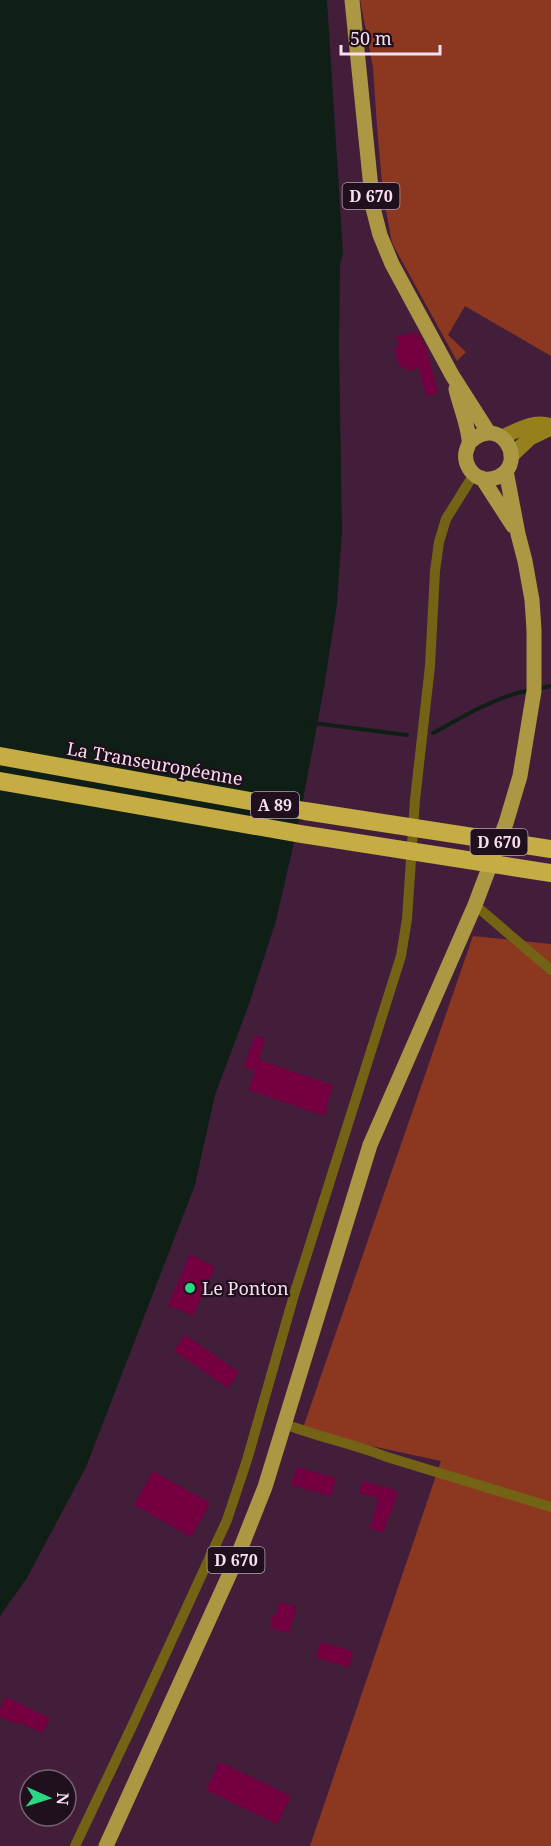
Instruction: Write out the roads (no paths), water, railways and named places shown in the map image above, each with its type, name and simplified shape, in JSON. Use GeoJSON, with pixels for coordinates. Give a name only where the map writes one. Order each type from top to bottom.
{"type":"FeatureCollection","features":[{"type":"Feature","properties":{"kind":"highway","name":"La Transeuropéenne"},"geometry":{"type":"LineString","coordinates":[[0,756],[305,811],[551,849]]}},
{"type":"Feature","properties":{"kind":"highway","name":"A 89"},"geometry":{"type":"LineString","coordinates":[[0,781],[301,834],[551,873]]}},
{"type":"Feature","properties":{"kind":"main road","name":"D 670"},"geometry":{"type":"LineString","coordinates":[[352,0],[373,208],[380,235],[392,264],[452,375],[495,435]]}},
{"type":"Feature","properties":{"kind":"main road","name":"D 670"},"geometry":{"type":"LineString","coordinates":[[452,375],[470,442]]}},
{"type":"Feature","properties":{"kind":"main road"},"geometry":{"type":"LineString","coordinates":[[495,435],[507,442],[509,463],[495,478],[478,476],[466,462],[465,455],[470,442],[475,437],[495,435]]}},
{"type":"Feature","properties":{"kind":"main road","name":"D 670"},"geometry":{"type":"LineString","coordinates":[[106,1846],[236,1560],[265,1487],[370,1145],[475,905],[506,823],[520,776],[534,691],[534,630],[527,570],[518,534],[509,463]]}},
{"type":"Feature","properties":{"kind":"main road","name":"D 670"},"geometry":{"type":"LineString","coordinates":[[478,476],[518,534]]}},
{"type":"Feature","properties":{"kind":"street"},"geometry":{"type":"LineString","coordinates":[[495,435],[536,423],[544,423],[551,427]]}},
{"type":"Feature","properties":{"kind":"street"},"geometry":{"type":"LineString","coordinates":[[509,463],[530,438],[551,427]]}},
{"type":"Feature","properties":{"kind":"street"},"geometry":{"type":"LineString","coordinates":[[75,1846],[227,1520],[247,1461],[294,1295],[401,956],[407,919],[415,800],[430,666],[435,571],[439,542],[446,519],[478,476]]}},
{"type":"Feature","properties":{"kind":"street"},"geometry":{"type":"LineString","coordinates":[[475,905],[551,970]]}},
{"type":"Feature","properties":{"kind":"street"},"geometry":{"type":"LineString","coordinates":[[285,1424],[551,1507]]}},
{"type":"Feature","properties":{"kind":"waterway"},"geometry":{"type":"LineString","coordinates":[[537,689],[551,686]]}},
{"type":"Feature","properties":{"kind":"waterway"},"geometry":{"type":"LineString","coordinates":[[433,733],[492,702],[530,690]]}},
{"type":"Feature","properties":{"kind":"waterway"},"geometry":{"type":"LineString","coordinates":[[313,723],[407,735]]}},
{"type":"Feature","properties":{"kind":"place","name":"Le Ponton"},"geometry":{"type":"Point","coordinates":[190,1288]}}]}
